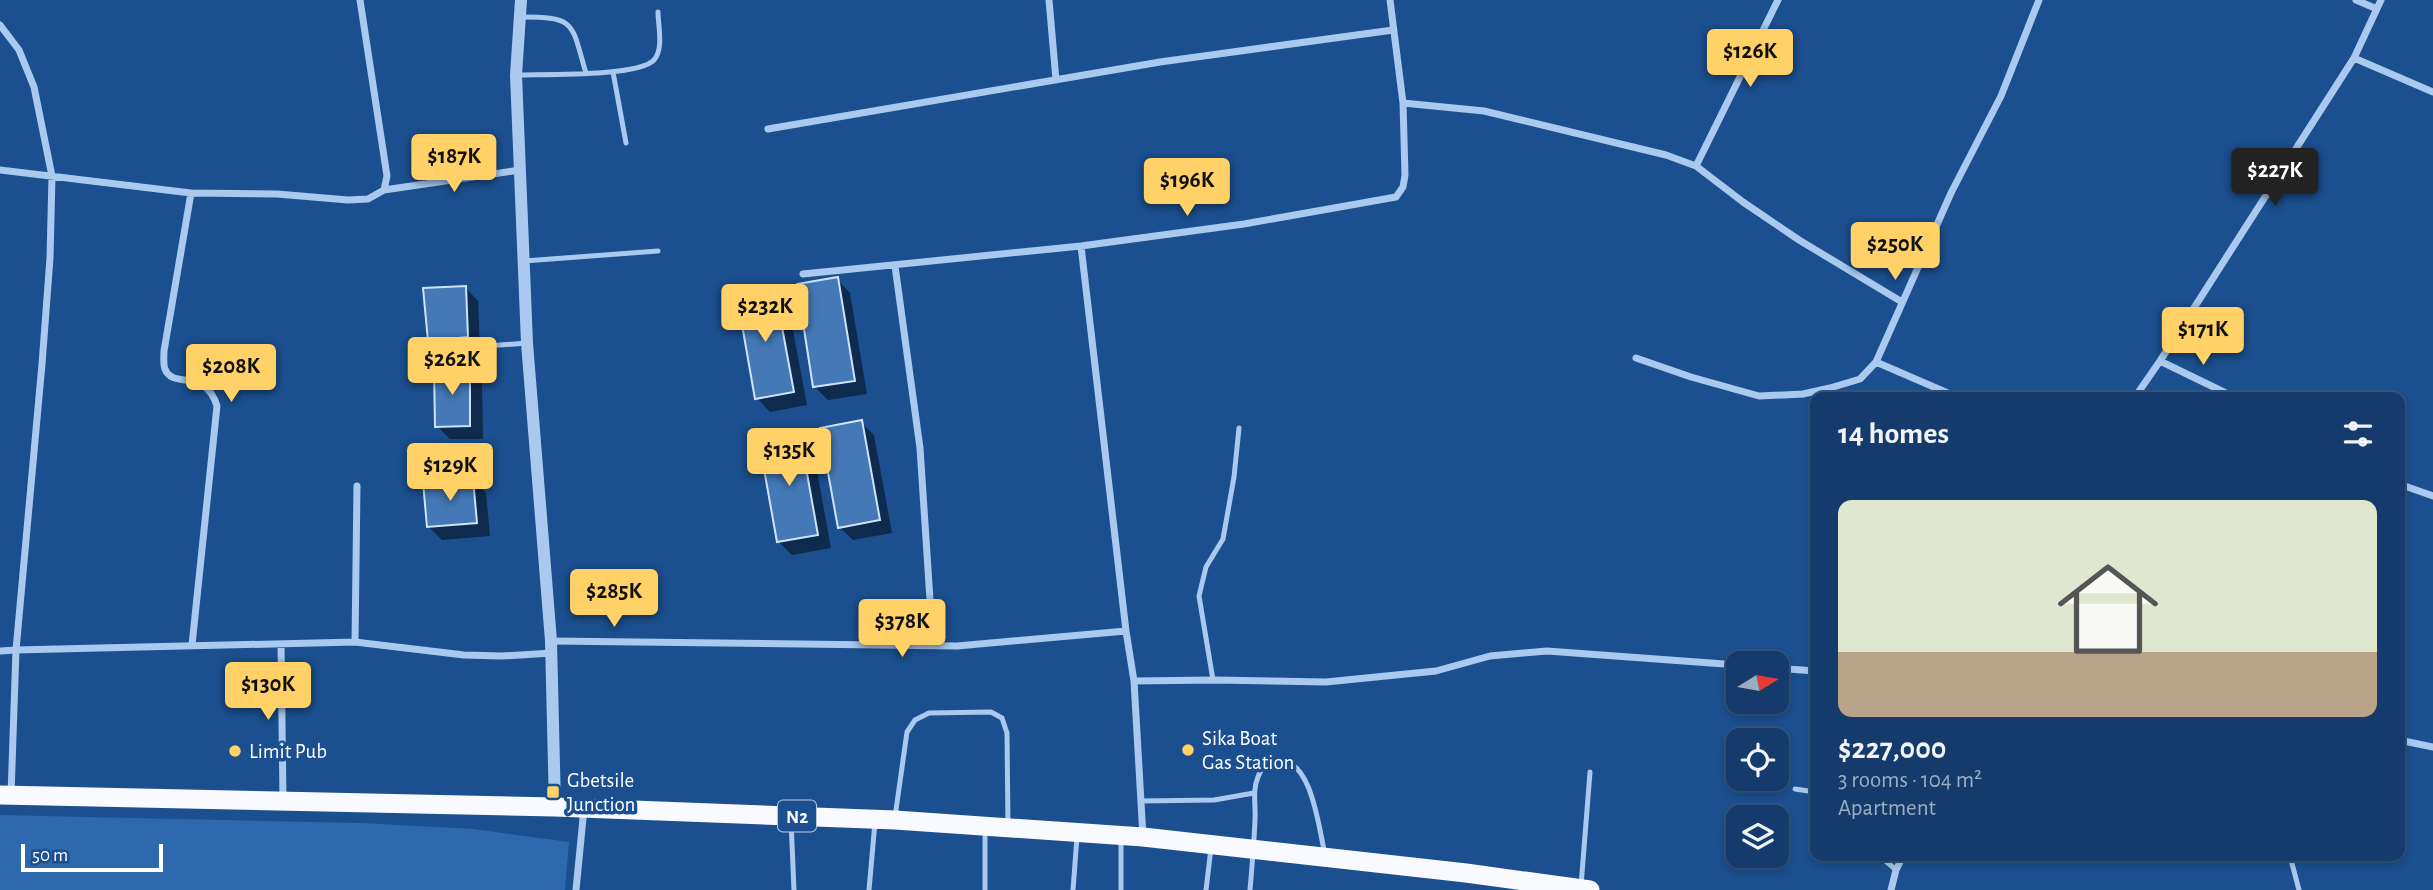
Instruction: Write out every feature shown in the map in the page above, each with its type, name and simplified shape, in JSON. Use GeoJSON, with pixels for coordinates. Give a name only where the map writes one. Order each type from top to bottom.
{"type":"FeatureCollection","features":[{"type":"Feature","properties":{"kind":"highway","name":"N2"},"geometry":{"type":"LineString","coordinates":[[6,796],[555,807],[895,820],[1143,837],[1585,889]]}},
{"type":"Feature","properties":{"kind":"street"},"geometry":{"type":"LineString","coordinates":[[360,0],[387,176],[384,190]]}},
{"type":"Feature","properties":{"kind":"street"},"geometry":{"type":"LineString","coordinates":[[521,0],[516,75],[527,343],[552,647],[555,807]]}},
{"type":"Feature","properties":{"kind":"street"},"geometry":{"type":"LineString","coordinates":[[1049,0],[1056,80]]}},
{"type":"Feature","properties":{"kind":"street"},"geometry":{"type":"LineString","coordinates":[[803,274],[1081,246],[1244,224],[1396,197],[1403,187],[1405,175],[1403,103],[1390,0]]}},
{"type":"Feature","properties":{"kind":"street"},"geometry":{"type":"LineString","coordinates":[[1696,166],[1778,0]]}},
{"type":"Feature","properties":{"kind":"street"},"geometry":{"type":"LineString","coordinates":[[1812,392],[1860,379],[1876,362],[1951,194],[2001,96],[2039,0]]}},
{"type":"Feature","properties":{"kind":"street"},"geometry":{"type":"LineString","coordinates":[[2356,0],[2377,9]]}},
{"type":"Feature","properties":{"kind":"street"},"geometry":{"type":"LineString","coordinates":[[2138,392],[2354,58],[2381,0]]}},
{"type":"Feature","properties":{"kind":"street"},"geometry":{"type":"LineString","coordinates":[[0,25],[19,50],[34,87],[52,176],[50,258],[6,796]]}},
{"type":"Feature","properties":{"kind":"street"},"geometry":{"type":"LineString","coordinates":[[768,129],[1160,62],[1393,30]]}},
{"type":"Feature","properties":{"kind":"street"},"geometry":{"type":"LineString","coordinates":[[2354,58],[2433,92]]}},
{"type":"Feature","properties":{"kind":"street"},"geometry":{"type":"LineString","coordinates":[[1403,103],[1484,111],[1666,155],[1696,166],[1742,202],[1902,302]]}},
{"type":"Feature","properties":{"kind":"street"},"geometry":{"type":"LineString","coordinates":[[0,170],[191,193],[277,194],[348,200],[368,199],[384,190],[520,170]]}},
{"type":"Feature","properties":{"kind":"street"},"geometry":{"type":"LineString","coordinates":[[191,193],[164,351],[165,369],[173,378],[199,382],[212,392],[217,406],[192,645]]}},
{"type":"Feature","properties":{"kind":"street"},"geometry":{"type":"LineString","coordinates":[[1081,246],[1134,681],[1143,837]]}},
{"type":"Feature","properties":{"kind":"street"},"geometry":{"type":"LineString","coordinates":[[895,266],[920,449],[933,645]]}},
{"type":"Feature","properties":{"kind":"street"},"geometry":{"type":"LineString","coordinates":[[1636,358],[1759,396],[1810,392]]}},
{"type":"Feature","properties":{"kind":"street"},"geometry":{"type":"LineString","coordinates":[[2160,361],[2224,392]]}},
{"type":"Feature","properties":{"kind":"street"},"geometry":{"type":"LineString","coordinates":[[1876,362],[1945,392]]}},
{"type":"Feature","properties":{"kind":"street"},"geometry":{"type":"LineString","coordinates":[[355,642],[357,486]]}},
{"type":"Feature","properties":{"kind":"street"},"geometry":{"type":"LineString","coordinates":[[2405,486],[2433,496]]}},
{"type":"Feature","properties":{"kind":"street"},"geometry":{"type":"LineString","coordinates":[[0,651],[355,642],[464,655],[502,656],[552,647],[957,646],[1126,631]]}},
{"type":"Feature","properties":{"kind":"street"},"geometry":{"type":"LineString","coordinates":[[281,643],[284,800]]}},
{"type":"Feature","properties":{"kind":"street"},"geometry":{"type":"LineString","coordinates":[[1134,681],[1326,682],[1436,671],[1490,656],[1547,651],[1726,664]]}},
{"type":"Feature","properties":{"kind":"street"},"geometry":{"type":"LineString","coordinates":[[1789,669],[1810,671]]}},
{"type":"Feature","properties":{"kind":"street"},"geometry":{"type":"LineString","coordinates":[[2405,741],[2433,747]]}},
{"type":"Feature","properties":{"kind":"street"},"geometry":{"type":"LineString","coordinates":[[576,890],[584,808]]}},
{"type":"Feature","properties":{"kind":"street"},"geometry":{"type":"LineString","coordinates":[[1891,890],[1900,861]]}},
{"type":"Feature","properties":{"kind":"lane"},"geometry":{"type":"LineString","coordinates":[[516,75],[613,72],[637,68],[653,61],[658,53],[658,12]]}},
{"type":"Feature","properties":{"kind":"lane"},"geometry":{"type":"LineString","coordinates":[[519,17],[553,17],[565,21],[573,32],[586,73]]}},
{"type":"Feature","properties":{"kind":"lane"},"geometry":{"type":"LineString","coordinates":[[613,72],[626,143]]}},
{"type":"Feature","properties":{"kind":"lane"},"geometry":{"type":"LineString","coordinates":[[524,261],[658,251]]}},
{"type":"Feature","properties":{"kind":"lane"},"geometry":{"type":"LineString","coordinates":[[421,351],[527,343]]}},
{"type":"Feature","properties":{"kind":"lane"},"geometry":{"type":"LineString","coordinates":[[1213,680],[1199,596],[1206,567],[1223,539],[1239,428]]}},
{"type":"Feature","properties":{"kind":"lane"},"geometry":{"type":"LineString","coordinates":[[895,820],[907,732],[915,720],[929,713],[991,712],[1002,719],[1007,733],[1008,828]]}},
{"type":"Feature","properties":{"kind":"lane"},"geometry":{"type":"LineString","coordinates":[[1250,890],[1254,793],[1258,775],[1268,763],[1281,760],[1293,764],[1305,776],[1325,858]]}},
{"type":"Feature","properties":{"kind":"lane"},"geometry":{"type":"LineString","coordinates":[[1585,889],[1590,772]]}},
{"type":"Feature","properties":{"kind":"lane"},"geometry":{"type":"LineString","coordinates":[[1796,789],[1810,791]]}},
{"type":"Feature","properties":{"kind":"lane"},"geometry":{"type":"LineString","coordinates":[[1141,801],[1204,800],[1254,793]]}},
{"type":"Feature","properties":{"kind":"lane"},"geometry":{"type":"LineString","coordinates":[[791,816],[794,890]]}},
{"type":"Feature","properties":{"kind":"lane"},"geometry":{"type":"LineString","coordinates":[[869,890],[875,819]]}},
{"type":"Feature","properties":{"kind":"lane"},"geometry":{"type":"LineString","coordinates":[[985,827],[985,890]]}},
{"type":"Feature","properties":{"kind":"lane"},"geometry":{"type":"LineString","coordinates":[[1073,890],[1077,833]]}},
{"type":"Feature","properties":{"kind":"lane"},"geometry":{"type":"LineString","coordinates":[[1121,836],[1121,890]]}},
{"type":"Feature","properties":{"kind":"lane"},"geometry":{"type":"LineString","coordinates":[[1206,890],[1212,845]]}},
{"type":"Feature","properties":{"kind":"lane"},"geometry":{"type":"LineString","coordinates":[[1886,861],[1896,870]]}},
{"type":"Feature","properties":{"kind":"lane"},"geometry":{"type":"LineString","coordinates":[[2291,861],[2299,890]]}},
{"type":"Feature","properties":{"kind":"shaded area"},"geometry":{"type":"Polygon","coordinates":[[[0,815],[360,823],[474,829],[569,842],[565,890],[0,890],[0,815]]]}},
{"type":"Feature","properties":{"kind":"building"},"geometry":{"type":"Polygon","coordinates":[[[838,277],[855,381],[813,387],[797,284],[838,277]]]}},
{"type":"Feature","properties":{"kind":"building"},"geometry":{"type":"Polygon","coordinates":[[[466,286],[468,337],[428,341],[423,288],[466,286]]]}},
{"type":"Feature","properties":{"kind":"building"},"geometry":{"type":"Polygon","coordinates":[[[775,289],[794,392],[755,399],[737,296],[775,289]]]}},
{"type":"Feature","properties":{"kind":"building"},"geometry":{"type":"Polygon","coordinates":[[[470,368],[470,426],[435,427],[434,369],[470,368]]]}},
{"type":"Feature","properties":{"kind":"building"},"geometry":{"type":"Polygon","coordinates":[[[862,420],[880,520],[838,528],[820,428],[862,420]]]}},
{"type":"Feature","properties":{"kind":"building"},"geometry":{"type":"Polygon","coordinates":[[[800,434],[818,535],[777,542],[759,441],[800,434]]]}},
{"type":"Feature","properties":{"kind":"building"},"geometry":{"type":"Polygon","coordinates":[[[473,478],[477,523],[427,527],[423,482],[473,478]]]}},
{"type":"Feature","properties":{"kind":"place","name":"Sika Boat Gas Station"},"geometry":{"type":"Point","coordinates":[1188,750]}},
{"type":"Feature","properties":{"kind":"place","name":"Limit Pub"},"geometry":{"type":"Point","coordinates":[235,751]}},
{"type":"Feature","properties":{"kind":"place","name":"Gbetsile Junction"},"geometry":{"type":"Point","coordinates":[553,792]}}]}
